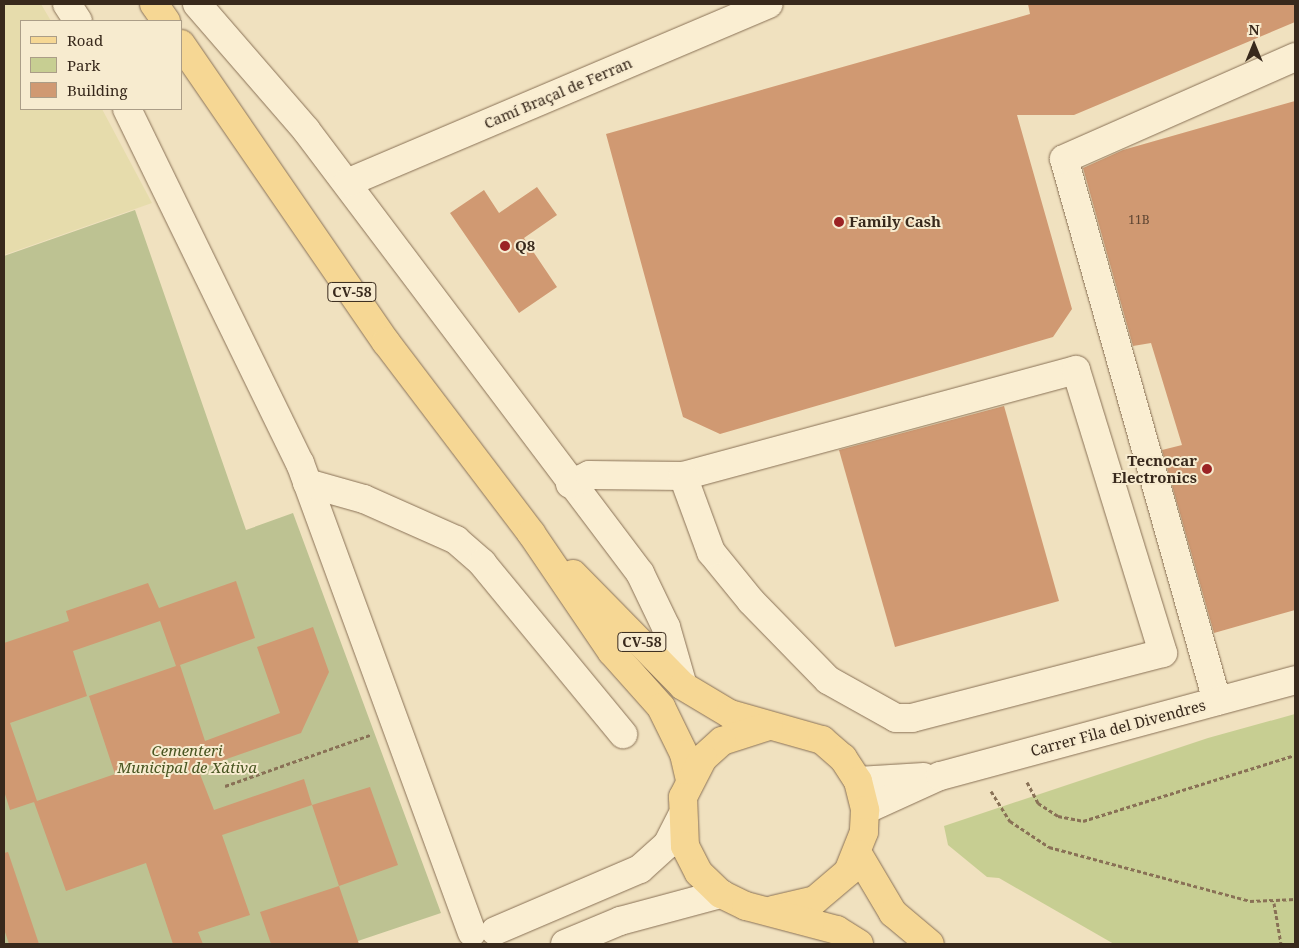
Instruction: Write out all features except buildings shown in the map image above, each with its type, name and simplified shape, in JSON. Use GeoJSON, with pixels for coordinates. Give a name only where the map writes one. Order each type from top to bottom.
{"type":"FeatureCollection","features":[{"type":"Feature","properties":{"kind":"main road"},"geometry":{"type":"LineString","coordinates":[[154,4],[165,20]]}},
{"type":"Feature","properties":{"kind":"main road","name":"CV-58"},"geometry":{"type":"LineString","coordinates":[[182,45],[386,342],[531,533],[612,652],[661,707],[684,754],[690,779]]}},
{"type":"Feature","properties":{"kind":"main road","name":"CV-58"},"geometry":{"type":"LineString","coordinates":[[531,533],[683,686],[730,714],[769,726],[796,729],[822,740],[843,758],[858,781],[865,810],[858,854],[833,888],[801,905],[772,910]]}},
{"type":"Feature","properties":{"kind":"main road","name":"CV-58"},"geometry":{"type":"LineString","coordinates":[[769,726],[722,741],[690,779],[681,817],[685,846],[699,873],[721,894],[746,906],[772,910],[837,930],[859,944]]}},
{"type":"Feature","properties":{"kind":"main road"},"geometry":{"type":"LineString","coordinates":[[858,854],[893,913],[930,944]]}},
{"type":"Feature","properties":{"kind":"street"},"geometry":{"type":"LineString","coordinates":[[67,4],[77,20]]}},
{"type":"Feature","properties":{"kind":"street"},"geometry":{"type":"LineString","coordinates":[[197,4],[347,183],[570,484],[640,572],[666,627],[683,686]]}},
{"type":"Feature","properties":{"kind":"street","name":"Camí Braçal de Ferran"},"geometry":{"type":"LineString","coordinates":[[347,183],[769,4]]}},
{"type":"Feature","properties":{"kind":"street"},"geometry":{"type":"LineString","coordinates":[[1217,701],[1064,159],[1295,57]]}},
{"type":"Feature","properties":{"kind":"street"},"geometry":{"type":"LineString","coordinates":[[127,110],[303,473],[395,726],[484,938],[595,892],[640,869],[667,844],[681,817]]}},
{"type":"Feature","properties":{"kind":"street"},"geometry":{"type":"LineString","coordinates":[[570,484],[589,475],[682,476],[1076,370],[1163,653],[912,718],[896,718],[828,680],[751,601],[711,552],[682,476]]}},
{"type":"Feature","properties":{"kind":"street"},"geometry":{"type":"LineString","coordinates":[[303,473],[456,540],[482,563],[623,734]]}},
{"type":"Feature","properties":{"kind":"street","name":"Carrer Fila del Divendres"},"geometry":{"type":"LineString","coordinates":[[865,810],[940,776],[1295,680]]}},
{"type":"Feature","properties":{"kind":"street","name":"Carrer Fila del Divendres"},"geometry":{"type":"LineString","coordinates":[[858,781],[940,776]]}},
{"type":"Feature","properties":{"kind":"street"},"geometry":{"type":"LineString","coordinates":[[565,944],[620,921],[721,894]]}},
{"type":"Feature","properties":{"kind":"path"},"geometry":{"type":"LineString","coordinates":[[225,786],[395,726]]}},
{"type":"Feature","properties":{"kind":"path"},"geometry":{"type":"LineString","coordinates":[[1017,756],[1038,803],[1058,816],[1084,821],[1295,755]]}},
{"type":"Feature","properties":{"kind":"path"},"geometry":{"type":"LineString","coordinates":[[976,767],[1010,821],[1049,847],[1250,901],[1274,903],[1295,898]]}},
{"type":"Feature","properties":{"kind":"path"},"geometry":{"type":"LineString","coordinates":[[1274,903],[1282,944]]}},
{"type":"Feature","properties":{"kind":"shaded area"},"geometry":{"type":"Polygon","coordinates":[[[4,4],[41,4],[50,20],[20,20],[20,110],[103,110],[152,203],[4,255],[4,4]]]}},
{"type":"Feature","properties":{"kind":"green space","name":"Cementeri Municipal de Xàtiva"},"geometry":{"type":"Polygon","coordinates":[[[135,210],[246,530],[293,513],[441,913],[349,944],[4,944],[4,256],[135,210]]]}},
{"type":"Feature","properties":{"kind":"green space"},"geometry":{"type":"Polygon","coordinates":[[[1295,714],[1295,944],[1114,944],[999,878],[987,877],[948,845],[944,826],[1208,738],[1295,714]]]}},
{"type":"Feature","properties":{"kind":"place","name":"Family Cash"},"geometry":{"type":"Point","coordinates":[839,222]}},
{"type":"Feature","properties":{"kind":"place","name":"Q8"},"geometry":{"type":"Point","coordinates":[505,246]}},
{"type":"Feature","properties":{"kind":"place","name":"Tecnocar Electronics"},"geometry":{"type":"Point","coordinates":[1207,469]}}]}
